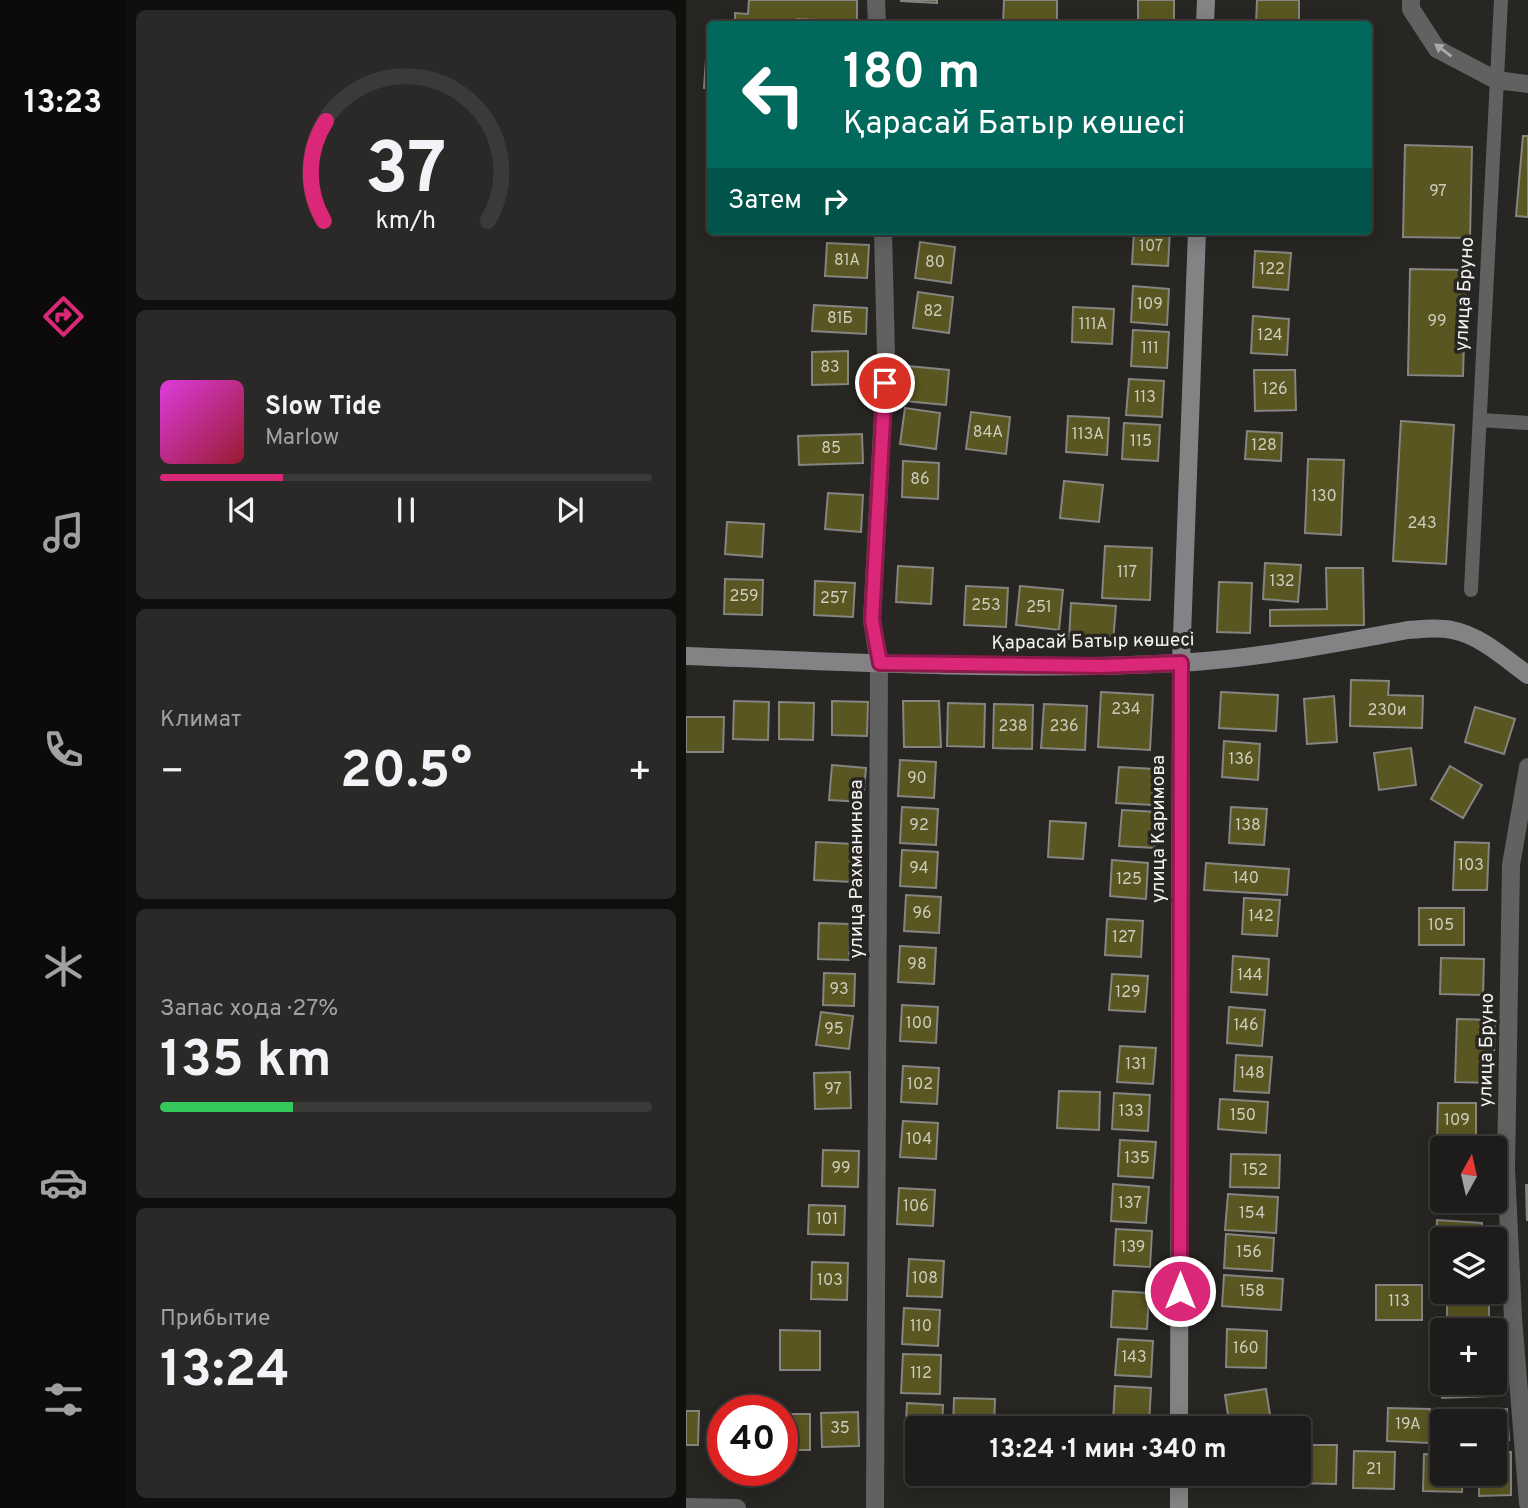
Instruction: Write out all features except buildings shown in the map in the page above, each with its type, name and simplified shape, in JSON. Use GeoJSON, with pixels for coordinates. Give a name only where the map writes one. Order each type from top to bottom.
{"type":"FeatureCollection","features":[{"type":"Feature","properties":{"kind":"street"},"geometry":{"type":"LineString","coordinates":[[876,0],[877,21]]}},
{"type":"Feature","properties":{"kind":"street"},"geometry":{"type":"LineString","coordinates":[[1205,21],[1206,0]]}},
{"type":"Feature","properties":{"kind":"street"},"geometry":{"type":"LineString","coordinates":[[1411,0],[1411,9],[1437,49],[1496,80],[1528,84]]}},
{"type":"Feature","properties":{"kind":"street","name":"улица Рахманинова"},"geometry":{"type":"LineString","coordinates":[[875,1508],[880,663],[872,620],[886,356],[883,235]]}},
{"type":"Feature","properties":{"kind":"street","name":"улица Каримова"},"geometry":{"type":"LineString","coordinates":[[1179,1416],[1181,663],[1197,235]]}},
{"type":"Feature","properties":{"kind":"street","name":"Қарасай Батыр көшесі"},"geometry":{"type":"LineString","coordinates":[[686,656],[880,663],[1102,666],[1231,658],[1434,628],[1467,634],[1528,675]]}},
{"type":"Feature","properties":{"kind":"street","name":"улица Бруно"},"geometry":{"type":"LineString","coordinates":[[1528,767],[1511,865],[1506,1168],[1513,1318],[1528,1503]]}},
{"type":"Feature","properties":{"kind":"street"},"geometry":{"type":"LineString","coordinates":[[1179,1486],[1179,1508]]}},
{"type":"Feature","properties":{"kind":"street"},"geometry":{"type":"LineString","coordinates":[[686,1507],[737,1508]]}},
{"type":"Feature","properties":{"kind":"lane","name":"улица Бруно"},"geometry":{"type":"LineString","coordinates":[[1471,590],[1500,0]]}},
{"type":"Feature","properties":{"kind":"lane"},"geometry":{"type":"LineString","coordinates":[[1479,420],[1528,423]]}},
{"type":"Feature","properties":{"kind":"route"},"geometry":{"type":"LineString","coordinates":[[885,383],[872,620],[880,663],[1102,666],[1181,663],[1180,1291]]}}]}
